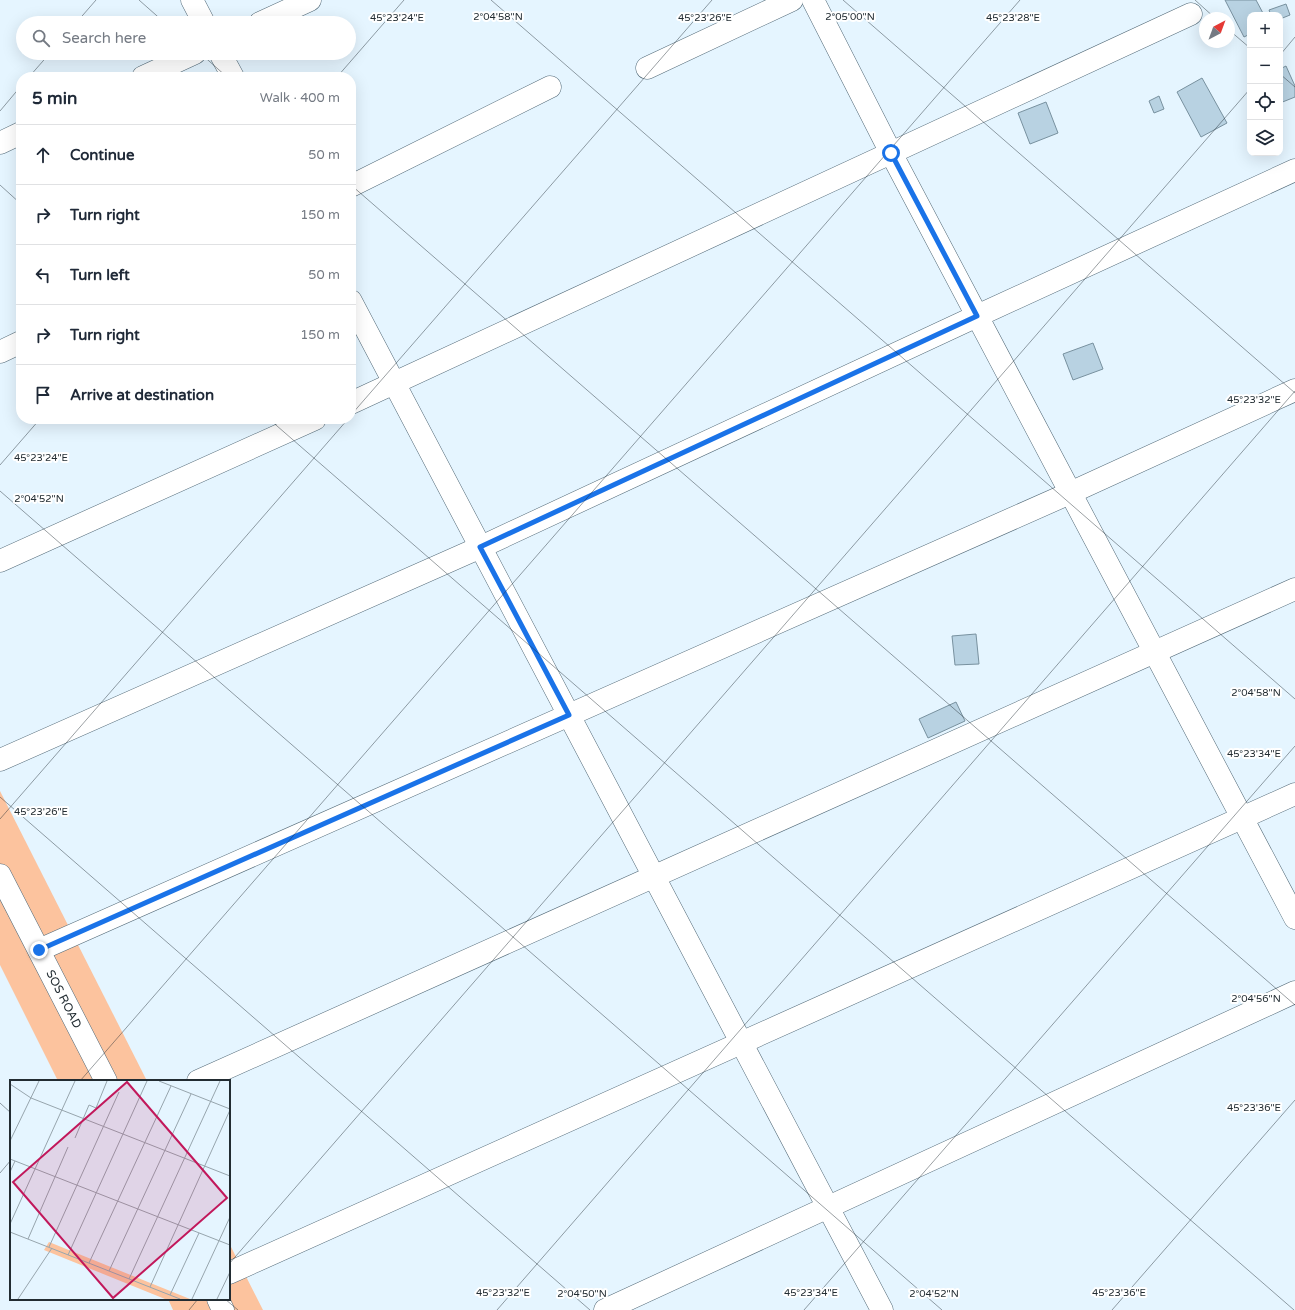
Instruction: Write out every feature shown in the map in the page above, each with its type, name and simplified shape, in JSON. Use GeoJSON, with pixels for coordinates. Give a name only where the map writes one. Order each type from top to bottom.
{"type":"FeatureCollection","features":[{"type":"Feature","properties":{"kind":"street"},"geometry":{"type":"LineString","coordinates":[[192,0],[200,16]]}},
{"type":"Feature","properties":{"kind":"street"},"geometry":{"type":"LineString","coordinates":[[275,16],[310,0]]}},
{"type":"Feature","properties":{"kind":"street"},"geometry":{"type":"LineString","coordinates":[[647,68],[792,0]]}},
{"type":"Feature","properties":{"kind":"street"},"geometry":{"type":"LineString","coordinates":[[813,0],[891,153],[1295,918]]}},
{"type":"Feature","properties":{"kind":"street"},"geometry":{"type":"LineString","coordinates":[[356,401],[1191,14]]}},
{"type":"Feature","properties":{"kind":"street"},"geometry":{"type":"LineString","coordinates":[[154,72],[180,60]]}},
{"type":"Feature","properties":{"kind":"street"},"geometry":{"type":"LineString","coordinates":[[224,60],[230,72]]}},
{"type":"Feature","properties":{"kind":"street"},"geometry":{"type":"LineString","coordinates":[[356,184],[550,87]]}},
{"type":"Feature","properties":{"kind":"street"},"geometry":{"type":"LineString","coordinates":[[0,143],[16,135]]}},
{"type":"Feature","properties":{"kind":"street"},"geometry":{"type":"LineString","coordinates":[[0,760],[480,547],[1295,170]]}},
{"type":"Feature","properties":{"kind":"street"},"geometry":{"type":"LineString","coordinates":[[356,311],[882,1310]]}},
{"type":"Feature","properties":{"kind":"street"},"geometry":{"type":"LineString","coordinates":[[0,352],[16,344]]}},
{"type":"Feature","properties":{"kind":"street"},"geometry":{"type":"LineString","coordinates":[[39,950],[1070,493],[1295,390]]}},
{"type":"Feature","properties":{"kind":"street"},"geometry":{"type":"LineString","coordinates":[[0,561],[304,424]]}},
{"type":"Feature","properties":{"kind":"street"},"geometry":{"type":"LineString","coordinates":[[200,1080],[1295,589]]}},
{"type":"Feature","properties":{"kind":"street"},"geometry":{"type":"LineString","coordinates":[[230,1273],[1295,794]]}},
{"type":"Feature","properties":{"kind":"street","name":"SOS ROAD"},"geometry":{"type":"LineString","coordinates":[[0,875],[105,1080]]}},
{"type":"Feature","properties":{"kind":"street"},"geometry":{"type":"LineString","coordinates":[[605,1310],[1295,992]]}},
{"type":"Feature","properties":{"kind":"street"},"geometry":{"type":"LineString","coordinates":[[218,1300],[223,1310]]}},
{"type":"Feature","properties":{"kind":"shaded area"},"geometry":{"type":"Polygon","coordinates":[[[0,791],[146,1080],[58,1080],[0,965],[0,791]]]}},
{"type":"Feature","properties":{"kind":"shaded area"},"geometry":{"type":"Polygon","coordinates":[[[230,1245],[263,1310],[173,1310],[168,1300],[230,1300],[230,1245]]]}},
{"type":"Feature","properties":{"kind":"building"},"geometry":{"type":"Polygon","coordinates":[[[1225,0],[1256,0],[1262,12],[1247,12],[1247,36],[1244,37],[1235,19],[1235,12],[1231,12],[1225,0]]]}},
{"type":"Feature","properties":{"kind":"building"},"geometry":{"type":"Polygon","coordinates":[[[1286,4],[1290,15],[1283,18],[1283,12],[1270,12],[1269,10],[1286,4]]]}},
{"type":"Feature","properties":{"kind":"building"},"geometry":{"type":"Polygon","coordinates":[[[1286,66],[1295,86],[1295,97],[1283,102],[1283,84],[1283,68],[1286,66]]]}},
{"type":"Feature","properties":{"kind":"building"},"geometry":{"type":"Polygon","coordinates":[[[1202,78],[1227,123],[1201,137],[1177,92],[1202,78]]]}},
{"type":"Feature","properties":{"kind":"building"},"geometry":{"type":"Polygon","coordinates":[[[1159,96],[1164,109],[1154,113],[1149,101],[1159,96]]]}},
{"type":"Feature","properties":{"kind":"building"},"geometry":{"type":"Polygon","coordinates":[[[1046,102],[1058,133],[1030,144],[1018,113],[1046,102]]]}},
{"type":"Feature","properties":{"kind":"building"},"geometry":{"type":"Polygon","coordinates":[[[1093,343],[1103,369],[1073,380],[1063,354],[1093,343]]]}},
{"type":"Feature","properties":{"kind":"building"},"geometry":{"type":"Polygon","coordinates":[[[976,634],[979,664],[955,665],[952,636],[976,634]]]}},
{"type":"Feature","properties":{"kind":"building"},"geometry":{"type":"Polygon","coordinates":[[[956,702],[965,721],[928,738],[919,719],[956,702]]]}},
{"type":"Feature","properties":{"kind":"route"},"geometry":{"type":"LineString","coordinates":[[39,950],[569,715],[480,547],[977,316],[891,153]]}}]}
